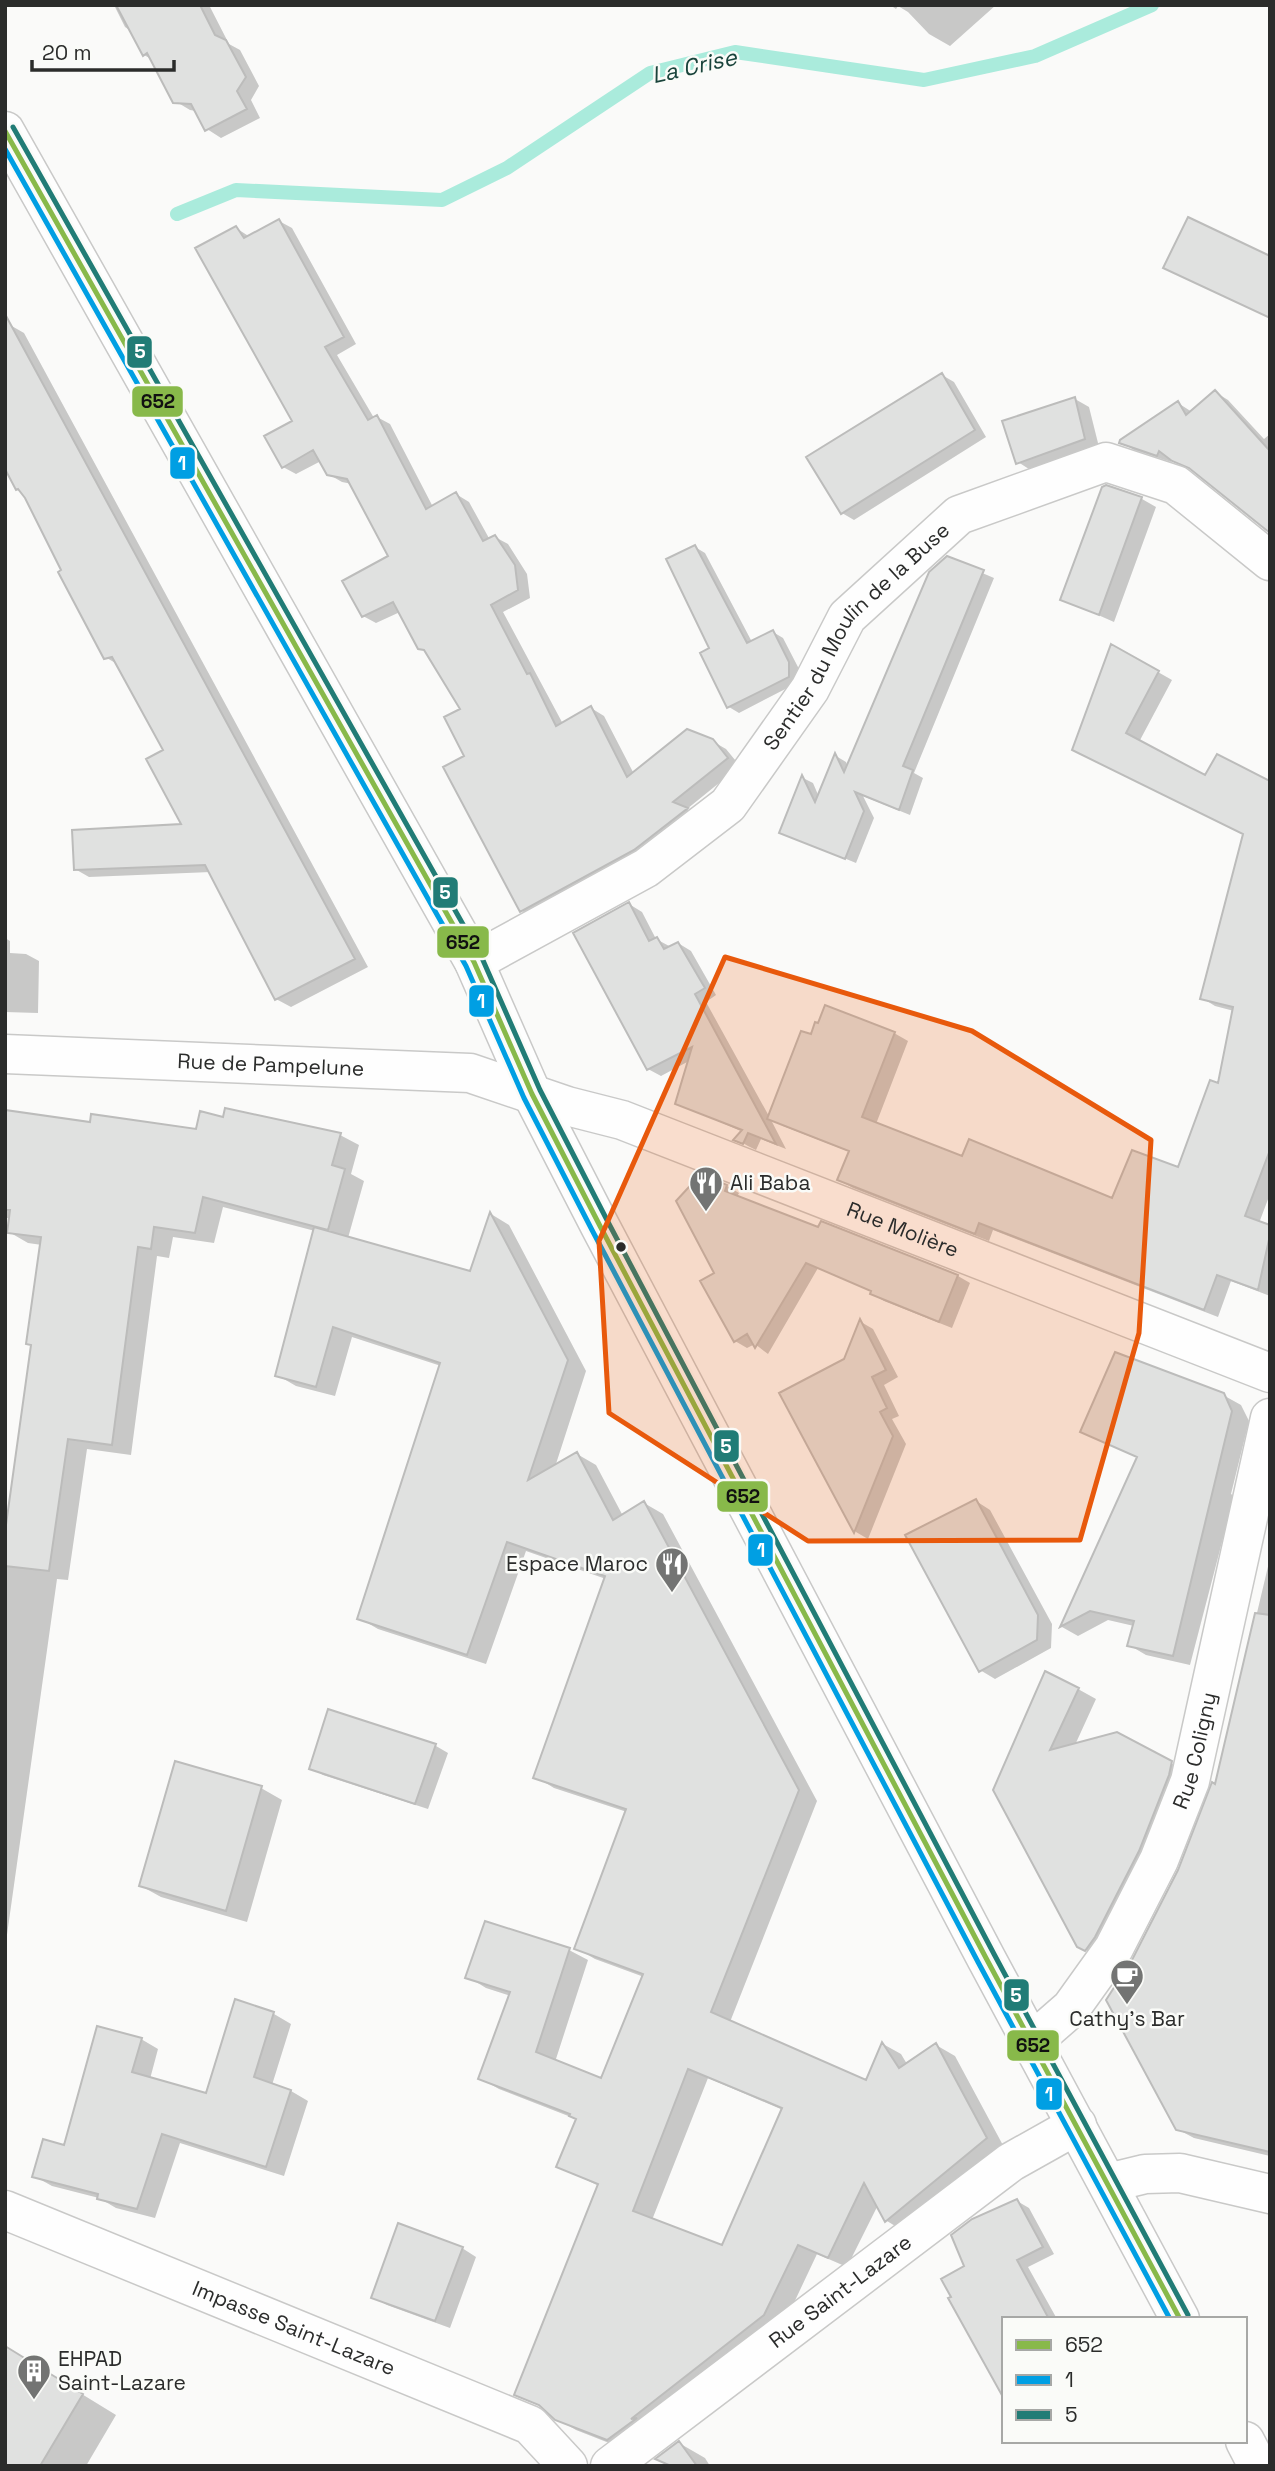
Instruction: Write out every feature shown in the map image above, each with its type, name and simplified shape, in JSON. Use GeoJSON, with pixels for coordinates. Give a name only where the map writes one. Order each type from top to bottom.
{"type":"FeatureCollection","features":[{"type":"Feature","properties":{"kind":"street"},"geometry":{"type":"LineString","coordinates":[[5,131],[474,962],[532,1094],[1179,2317]]}},
{"type":"Feature","properties":{"kind":"street","name":"Sentier du Moulin de la Buse"},"geometry":{"type":"LineString","coordinates":[[474,962],[646,868],[728,805],[810,689],[846,617],[959,515],[1106,462],[1176,485],[1270,561]]}},
{"type":"Feature","properties":{"kind":"street","name":"Rue de Pampelune"},"geometry":{"type":"LineString","coordinates":[[5,1054],[470,1073],[532,1094]]}},
{"type":"Feature","properties":{"kind":"street","name":"Rue Molière"},"geometry":{"type":"LineString","coordinates":[[532,1094],[566,1106],[622,1119],[1270,1373]]}},
{"type":"Feature","properties":{"kind":"street","name":"Rue Coligny"},"geometry":{"type":"LineString","coordinates":[[1032,2042],[1071,2008],[1114,1948],[1159,1860],[1190,1782],[1270,1418]]}},
{"type":"Feature","properties":{"kind":"street","name":"Rue Saint-Lazare"},"geometry":{"type":"LineString","coordinates":[[610,2466],[1011,2162],[1077,2125]]}},
{"type":"Feature","properties":{"kind":"street"},"geometry":{"type":"LineString","coordinates":[[1108,2183],[1145,2174],[1180,2173],[1270,2194]]}},
{"type":"Feature","properties":{"kind":"street","name":"Impasse Saint-Lazare"},"geometry":{"type":"LineString","coordinates":[[5,2210],[530,2425],[568,2466]]}},
{"type":"Feature","properties":{"kind":"street"},"geometry":{"type":"LineString","coordinates":[[1246,2443],[1258,2466]]}},
{"type":"Feature","properties":{"kind":"highlighted area"},"geometry":{"type":"Polygon","coordinates":[[[725,957],[972,1031],[1151,1140],[1139,1333],[1080,1540],[808,1541],[609,1413],[599,1241],[725,957]]]}},
{"type":"Feature","properties":{"kind":"building"},"geometry":{"type":"Polygon","coordinates":[[[116,5],[200,5],[215,35],[226,40],[246,77],[237,91],[247,109],[205,131],[191,104],[173,103],[147,53],[143,56],[116,5]]]}},
{"type":"Feature","properties":{"kind":"building"},"geometry":{"type":"Polygon","coordinates":[[[1188,217],[1270,256],[1270,318],[1163,268],[1188,217]]]}},
{"type":"Feature","properties":{"kind":"building"},"geometry":{"type":"Polygon","coordinates":[[[279,219],[344,337],[325,347],[368,420],[377,415],[426,509],[456,492],[483,541],[495,535],[515,565],[518,590],[491,605],[527,674],[530,673],[556,726],[591,706],[627,777],[687,729],[713,739],[728,758],[673,802],[688,808],[634,850],[520,912],[443,767],[464,756],[444,717],[460,709],[424,650],[418,649],[393,602],[362,617],[342,581],[388,556],[347,479],[327,475],[313,450],[282,468],[264,436],[292,421],[195,248],[236,226],[244,238],[279,219]]]}},
{"type":"Feature","properties":{"kind":"building"},"geometry":{"type":"Polygon","coordinates":[[[5,314],[355,959],[275,1000],[205,865],[74,870],[72,830],[181,824],[146,759],[163,750],[112,657],[104,659],[58,572],[61,570],[25,498],[16,490],[5,469],[5,314]]]}},
{"type":"Feature","properties":{"kind":"building"},"geometry":{"type":"Polygon","coordinates":[[[942,373],[975,430],[841,514],[806,457],[942,373]]]}},
{"type":"Feature","properties":{"kind":"building"},"geometry":{"type":"Polygon","coordinates":[[[1215,390],[1270,451],[1270,533],[1189,468],[1172,461],[1159,451],[1157,456],[1119,443],[1178,401],[1186,415],[1215,390]]]}},
{"type":"Feature","properties":{"kind":"building"},"geometry":{"type":"Polygon","coordinates":[[[1075,397],[1085,439],[1016,464],[1002,421],[1075,397]]]}},
{"type":"Feature","properties":{"kind":"building"},"geometry":{"type":"Polygon","coordinates":[[[1106,485],[1142,497],[1099,615],[1060,600],[1102,487],[1106,485]]]}},
{"type":"Feature","properties":{"kind":"building"},"geometry":{"type":"Polygon","coordinates":[[[695,545],[747,643],[773,630],[789,662],[789,677],[727,708],[700,653],[709,648],[666,559],[695,545]]]}},
{"type":"Feature","properties":{"kind":"building"},"geometry":{"type":"Polygon","coordinates":[[[947,556],[984,570],[903,766],[913,770],[899,810],[855,792],[864,811],[845,859],[779,833],[802,775],[815,802],[835,753],[844,772],[929,572],[947,556]]]}},
{"type":"Feature","properties":{"kind":"building"},"geometry":{"type":"Polygon","coordinates":[[[1111,644],[1159,671],[1126,733],[1205,775],[1217,754],[1270,781],[1270,1150],[1245,1216],[1270,1225],[1270,1235],[1258,1290],[1217,1275],[1204,1310],[979,1223],[975,1234],[837,1180],[849,1151],[767,1119],[801,1031],[811,1034],[825,1005],[895,1032],[862,1117],[962,1156],[969,1139],[1112,1198],[1132,1150],[1178,1167],[1210,1080],[1218,1083],[1233,1007],[1200,999],[1243,834],[1072,750],[1111,644]]]}},
{"type":"Feature","properties":{"kind":"building"},"geometry":{"type":"Polygon","coordinates":[[[629,902],[649,941],[657,937],[664,949],[678,942],[705,988],[695,994],[776,1144],[748,1133],[743,1144],[733,1140],[742,1130],[675,1104],[692,1047],[647,1070],[573,933],[629,902]]]}},
{"type":"Feature","properties":{"kind":"building"},"geometry":{"type":"Polygon","coordinates":[[[225,1108],[341,1133],[332,1165],[345,1169],[328,1230],[203,1197],[195,1233],[154,1227],[151,1249],[138,1247],[112,1445],[68,1439],[49,1571],[5,1566],[5,1532],[31,1345],[26,1344],[41,1237],[7,1233],[10,1210],[5,1210],[5,1110],[90,1122],[91,1114],[196,1129],[200,1111],[223,1117],[225,1108]]]}},
{"type":"Feature","properties":{"kind":"building"},"geometry":{"type":"Polygon","coordinates":[[[701,1174],[727,1185],[725,1191],[818,1227],[821,1221],[958,1275],[939,1322],[870,1294],[871,1291],[806,1263],[755,1348],[747,1334],[734,1342],[700,1281],[714,1273],[676,1201],[701,1174]]]}},
{"type":"Feature","properties":{"kind":"building"},"geometry":{"type":"Polygon","coordinates":[[[490,1212],[568,1360],[528,1480],[577,1452],[613,1520],[644,1501],[799,1790],[711,2012],[866,2080],[882,2042],[899,2068],[936,2043],[987,2138],[885,2222],[864,2183],[828,2258],[798,2245],[764,2315],[607,2440],[555,2420],[539,2405],[514,2395],[598,2184],[556,2167],[576,2119],[569,2116],[570,2114],[478,2079],[510,1992],[465,1978],[485,1921],[570,1948],[536,2052],[601,2078],[643,1974],[574,1949],[626,1809],[533,1778],[605,1576],[507,1542],[467,1655],[357,1619],[440,1363],[333,1327],[316,1387],[275,1376],[314,1227],[470,1271],[490,1212]],[[688,2069],[633,2211],[722,2245],[782,2108],[688,2069]]]}},
{"type":"Feature","properties":{"kind":"building"},"geometry":{"type":"Polygon","coordinates":[[[860,1319],[886,1370],[872,1377],[887,1408],[880,1412],[893,1436],[854,1533],[779,1393],[844,1359],[860,1319]]]}},
{"type":"Feature","properties":{"kind":"building"},"geometry":{"type":"Polygon","coordinates":[[[1115,1352],[1224,1393],[1232,1411],[1173,1656],[1127,1646],[1134,1621],[1090,1611],[1060,1627],[1137,1457],[1080,1432],[1115,1352]]]}},
{"type":"Feature","properties":{"kind":"building"},"geometry":{"type":"Polygon","coordinates":[[[976,1499],[1038,1615],[1037,1640],[979,1672],[905,1535],[976,1499]]]}},
{"type":"Feature","properties":{"kind":"building"},"geometry":{"type":"Polygon","coordinates":[[[1255,1613],[1270,1615],[1270,2152],[1176,2130],[1106,2000],[1133,1958],[1178,1870],[1212,1782],[1215,1784],[1255,1613]]]}},
{"type":"Feature","properties":{"kind":"building"},"geometry":{"type":"Polygon","coordinates":[[[1045,1671],[1079,1688],[1050,1750],[1117,1732],[1172,1761],[1139,1851],[1095,1937],[1085,1951],[1077,1947],[993,1790],[1045,1671]]]}},
{"type":"Feature","properties":{"kind":"building"},"geometry":{"type":"Polygon","coordinates":[[[328,1709],[436,1744],[415,1804],[309,1769],[328,1709]]]}},
{"type":"Feature","properties":{"kind":"building"},"geometry":{"type":"Polygon","coordinates":[[[175,1761],[262,1786],[226,1911],[139,1886],[175,1761]]]}},
{"type":"Feature","properties":{"kind":"building"},"geometry":{"type":"Polygon","coordinates":[[[235,1999],[274,2012],[254,2077],[291,2090],[266,2167],[162,2134],[137,2209],[97,2199],[98,2194],[32,2177],[43,2139],[64,2145],[97,2026],[142,2038],[132,2072],[206,2093],[235,1999]]]}},
{"type":"Feature","properties":{"kind":"building"},"geometry":{"type":"Polygon","coordinates":[[[1017,2199],[1043,2247],[1017,2260],[1048,2317],[1002,2317],[1002,2395],[948,2298],[951,2297],[941,2279],[964,2266],[951,2235],[972,2219],[1017,2199]]]}},
{"type":"Feature","properties":{"kind":"building"},"geometry":{"type":"Polygon","coordinates":[[[398,2223],[463,2247],[435,2321],[371,2298],[398,2223]]]}},
{"type":"Feature","properties":{"kind":"building","name":"EHPAD Saint-Lazare"},"geometry":{"type":"Polygon","coordinates":[[[5,2346],[83,2394],[40,2466],[5,2466],[5,2346]]]}},
{"type":"Feature","properties":{"kind":"building"},"geometry":{"type":"Polygon","coordinates":[[[679,2441],[697,2466],[671,2466],[655,2459],[679,2441]]]}},
{"type":"Feature","properties":{"kind":"waterway","name":"La Crise"},"geometry":{"type":"LineString","coordinates":[[177,214],[236,190],[442,200],[507,168],[650,73],[735,52],[924,80],[1035,56],[1152,5]]}},
{"type":"Feature","properties":{"kind":"transit line","name":"5"},"geometry":{"type":"LineString","coordinates":[[13,127],[482,958],[540,1090],[608,1222],[994,1954],[1188,2315]]}},
{"type":"Feature","properties":{"kind":"transit line","name":"652"},"geometry":{"type":"LineString","coordinates":[[5,131],[474,962],[532,1094],[600,1226],[986,1958],[1179,2317]]}},
{"type":"Feature","properties":{"kind":"transit line","name":"1"},"geometry":{"type":"LineString","coordinates":[[5,149],[466,966],[524,1098],[592,1230],[978,1962],[1169,2317]]}},
{"type":"Feature","properties":{"kind":"place","name":"Ali Baba"},"geometry":{"type":"Point","coordinates":[706,1213]}},
{"type":"Feature","properties":{"kind":"place","name":"Espace Maroc"},"geometry":{"type":"Point","coordinates":[672,1594]}},
{"type":"Feature","properties":{"kind":"place","name":"Cathy's Bar"},"geometry":{"type":"Point","coordinates":[1127,2006]}},
{"type":"Feature","properties":{"kind":"place","name":"EHPAD Saint-Lazare"},"geometry":{"type":"Point","coordinates":[34,2401]}}]}
